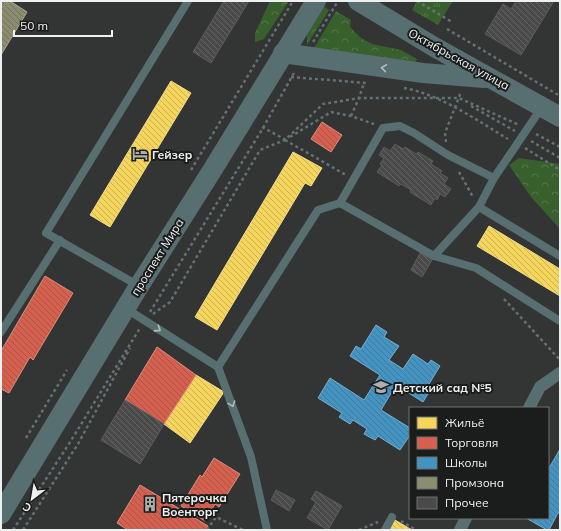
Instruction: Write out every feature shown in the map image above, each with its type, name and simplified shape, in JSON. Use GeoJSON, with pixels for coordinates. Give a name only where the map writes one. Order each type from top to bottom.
{"type":"FeatureCollection","features":[{"type":"Feature","properties":{"kind":"street","name":"проспект Мира"},"geometry":{"type":"LineString","coordinates":[[1,514],[125,308],[213,169],[236,112],[283,53],[316,1]]}},
{"type":"Feature","properties":{"kind":"street","name":"Октябрьская улица"},"geometry":{"type":"LineString","coordinates":[[358,1],[436,48],[468,71],[492,78],[560,117]]}},
{"type":"Feature","properties":{"kind":"street"},"geometry":{"type":"LineString","coordinates":[[423,73],[436,48]]}},
{"type":"Feature","properties":{"kind":"street"},"geometry":{"type":"LineString","coordinates":[[283,53],[423,73],[468,71]]}},
{"type":"Feature","properties":{"kind":"street"},"geometry":{"type":"LineString","coordinates":[[530,407],[540,387],[560,372]]}},
{"type":"Feature","properties":{"kind":"street"},"geometry":{"type":"LineString","coordinates":[[460,530],[466,519]]}},
{"type":"Feature","properties":{"kind":"lane"},"geometry":{"type":"LineString","coordinates":[[139,286],[46,233],[188,1]]}},
{"type":"Feature","properties":{"kind":"lane"},"geometry":{"type":"LineString","coordinates":[[434,256],[479,207],[494,178],[542,106]]}},
{"type":"Feature","properties":{"kind":"lane"},"geometry":{"type":"LineString","coordinates":[[218,367],[318,210],[340,203],[383,128],[400,126],[414,133],[448,155],[494,178]]}},
{"type":"Feature","properties":{"kind":"lane"},"geometry":{"type":"LineString","coordinates":[[340,203],[434,256],[476,268],[560,321]]}},
{"type":"Feature","properties":{"kind":"lane"},"geometry":{"type":"LineString","coordinates":[[479,207],[560,256]]}},
{"type":"Feature","properties":{"kind":"lane"},"geometry":{"type":"LineString","coordinates":[[1,332],[60,240]]}},
{"type":"Feature","properties":{"kind":"lane"},"geometry":{"type":"LineString","coordinates":[[125,308],[218,367],[251,457],[267,530]]}},
{"type":"Feature","properties":{"kind":"lane"},"geometry":{"type":"LineString","coordinates":[[385,530],[392,517]]}},
{"type":"Feature","properties":{"kind":"path"},"geometry":{"type":"LineString","coordinates":[[13,530],[72,439],[263,128],[291,77],[338,1]]}},
{"type":"Feature","properties":{"kind":"path"},"geometry":{"type":"LineString","coordinates":[[417,1],[452,22]]}},
{"type":"Feature","properties":{"kind":"path"},"geometry":{"type":"LineString","coordinates":[[447,29],[560,96]]}},
{"type":"Feature","properties":{"kind":"path"},"geometry":{"type":"LineString","coordinates":[[478,47],[445,133],[448,155],[479,207]]}},
{"type":"Feature","properties":{"kind":"path"},"geometry":{"type":"LineString","coordinates":[[291,77],[369,83]]}},
{"type":"Feature","properties":{"kind":"path"},"geometry":{"type":"LineString","coordinates":[[351,116],[364,83]]}},
{"type":"Feature","properties":{"kind":"path"},"geometry":{"type":"LineString","coordinates":[[404,88],[419,91],[455,108],[560,170]]}},
{"type":"Feature","properties":{"kind":"path"},"geometry":{"type":"LineString","coordinates":[[285,140],[323,104],[359,98],[459,98],[524,132],[560,147]]}},
{"type":"Feature","properties":{"kind":"path"},"geometry":{"type":"LineString","coordinates":[[459,98],[524,132],[560,158]]}},
{"type":"Feature","properties":{"kind":"path"},"geometry":{"type":"LineString","coordinates":[[236,112],[353,180]]}},
{"type":"Feature","properties":{"kind":"path"},"geometry":{"type":"LineString","coordinates":[[23,530],[78,444],[145,320],[170,302],[260,150],[285,140],[331,112],[351,116],[383,128]]}},
{"type":"Feature","properties":{"kind":"path"},"geometry":{"type":"LineString","coordinates":[[502,297],[560,360]]}},
{"type":"Feature","properties":{"kind":"path"},"geometry":{"type":"LineString","coordinates":[[207,530],[216,517],[243,530]]}},
{"type":"Feature","properties":{"kind":"green space"},"geometry":{"type":"Polygon","coordinates":[[[270,1],[289,1],[264,39],[255,42],[255,33],[270,1]]]}},
{"type":"Feature","properties":{"kind":"green space"},"geometry":{"type":"Polygon","coordinates":[[[417,1],[453,1],[438,25],[412,10],[417,1]]]}},
{"type":"Feature","properties":{"kind":"green space"},"geometry":{"type":"Polygon","coordinates":[[[325,7],[329,10],[307,45],[307,33],[318,12],[325,7]]]}},
{"type":"Feature","properties":{"kind":"green space"},"geometry":{"type":"Polygon","coordinates":[[[336,11],[351,20],[350,27],[361,38],[372,44],[401,50],[417,59],[415,63],[314,48],[336,11]]]}},
{"type":"Feature","properties":{"kind":"green space"},"geometry":{"type":"Polygon","coordinates":[[[519,158],[560,164],[560,229],[531,197],[509,165],[519,158]]]}},
{"type":"Feature","properties":{"kind":"building: Жильё","name":"Гейзер"},"geometry":{"type":"Polygon","coordinates":[[[171,81],[191,93],[110,227],[90,215],[171,81]]]}},
{"type":"Feature","properties":{"kind":"building: Жильё"},"geometry":{"type":"Polygon","coordinates":[[[293,152],[322,168],[311,186],[305,183],[217,330],[195,317],[293,152]]]}},
{"type":"Feature","properties":{"kind":"building: Жильё"},"geometry":{"type":"Polygon","coordinates":[[[489,226],[560,269],[560,296],[477,246],[489,226]]]}},
{"type":"Feature","properties":{"kind":"building: Жильё"},"geometry":{"type":"Polygon","coordinates":[[[196,375],[224,392],[190,443],[164,424],[196,375]]]}},
{"type":"Feature","properties":{"kind":"building: Жильё"},"geometry":{"type":"Polygon","coordinates":[[[395,520],[412,530],[390,530],[395,520]]]}},
{"type":"Feature","properties":{"kind":"building: Торговля"},"geometry":{"type":"Polygon","coordinates":[[[322,122],[342,135],[331,152],[311,139],[322,122]]]}},
{"type":"Feature","properties":{"kind":"building: Торговля"},"geometry":{"type":"Polygon","coordinates":[[[45,276],[73,293],[33,360],[30,357],[9,393],[1,389],[1,351],[45,276]]]}},
{"type":"Feature","properties":{"kind":"building: Торговля"},"geometry":{"type":"Polygon","coordinates":[[[157,347],[196,375],[164,424],[125,400],[157,347]]]}},
{"type":"Feature","properties":{"kind":"building: Торговля"},"geometry":{"type":"Polygon","coordinates":[[[214,458],[240,474],[219,507],[215,504],[205,521],[181,506],[200,475],[202,477],[214,458]]]}},
{"type":"Feature","properties":{"kind":"building: Торговля","name":"Пятерочка Военторг"},"geometry":{"type":"Polygon","coordinates":[[[140,485],[208,526],[206,530],[128,530],[117,523],[140,485]]]}},
{"type":"Feature","properties":{"kind":"building: Школы"},"geometry":{"type":"Polygon","coordinates":[[[376,325],[387,332],[384,337],[399,346],[389,360],[403,369],[413,354],[428,364],[431,360],[440,366],[426,389],[429,392],[423,402],[396,385],[381,410],[409,427],[409,436],[400,450],[378,436],[375,440],[364,434],[367,429],[353,420],[350,424],[339,417],[342,413],[318,398],[330,378],[364,400],[380,375],[350,356],[356,346],[361,349],[376,325]]]}},
{"type":"Feature","properties":{"kind":"building: Школы"},"geometry":{"type":"Polygon","coordinates":[[[560,449],[560,513],[558,513],[549,530],[547,530],[528,519],[549,519],[549,468],[560,449]]]}},
{"type":"Feature","properties":{"kind":"building: Промзона"},"geometry":{"type":"Polygon","coordinates":[[[1,1],[10,1],[27,12],[1,55],[1,1]]]}},
{"type":"Feature","properties":{"kind":"building: Прочее"},"geometry":{"type":"Polygon","coordinates":[[[224,1],[249,1],[211,63],[193,52],[224,1]]]}},
{"type":"Feature","properties":{"kind":"building: Прочее"},"geometry":{"type":"Polygon","coordinates":[[[516,1],[554,1],[521,55],[485,34],[503,4],[511,9],[516,1]]]}},
{"type":"Feature","properties":{"kind":"building: Прочее"},"geometry":{"type":"Polygon","coordinates":[[[395,144],[403,149],[405,147],[416,154],[418,152],[433,161],[431,164],[442,171],[440,173],[448,178],[444,184],[451,189],[445,197],[440,194],[437,200],[435,198],[431,205],[410,192],[411,190],[401,184],[399,186],[377,172],[382,165],[380,164],[384,158],[379,155],[384,147],[390,151],[395,144]]]}},
{"type":"Feature","properties":{"kind":"building: Прочее"},"geometry":{"type":"Polygon","coordinates":[[[420,253],[432,260],[422,277],[411,270],[420,253]]]}},
{"type":"Feature","properties":{"kind":"building: Прочее"},"geometry":{"type":"Polygon","coordinates":[[[125,400],[164,424],[140,464],[101,440],[125,400]]]}},
{"type":"Feature","properties":{"kind":"building: Прочее"},"geometry":{"type":"Polygon","coordinates":[[[276,490],[295,500],[289,511],[271,500],[276,490]]]}},
{"type":"Feature","properties":{"kind":"building: Прочее"},"geometry":{"type":"Polygon","coordinates":[[[316,491],[342,506],[328,530],[307,518],[316,502],[311,499],[316,491]]]}},
{"type":"Feature","properties":{"kind":"place","name":"Гейзер"},"geometry":{"type":"Point","coordinates":[140,154]}},
{"type":"Feature","properties":{"kind":"place","name":"Детский сад №5"},"geometry":{"type":"Point","coordinates":[381,387]}},
{"type":"Feature","properties":{"kind":"place","name":"Пятерочка Военторг"},"geometry":{"type":"Point","coordinates":[150,504]}}]}
